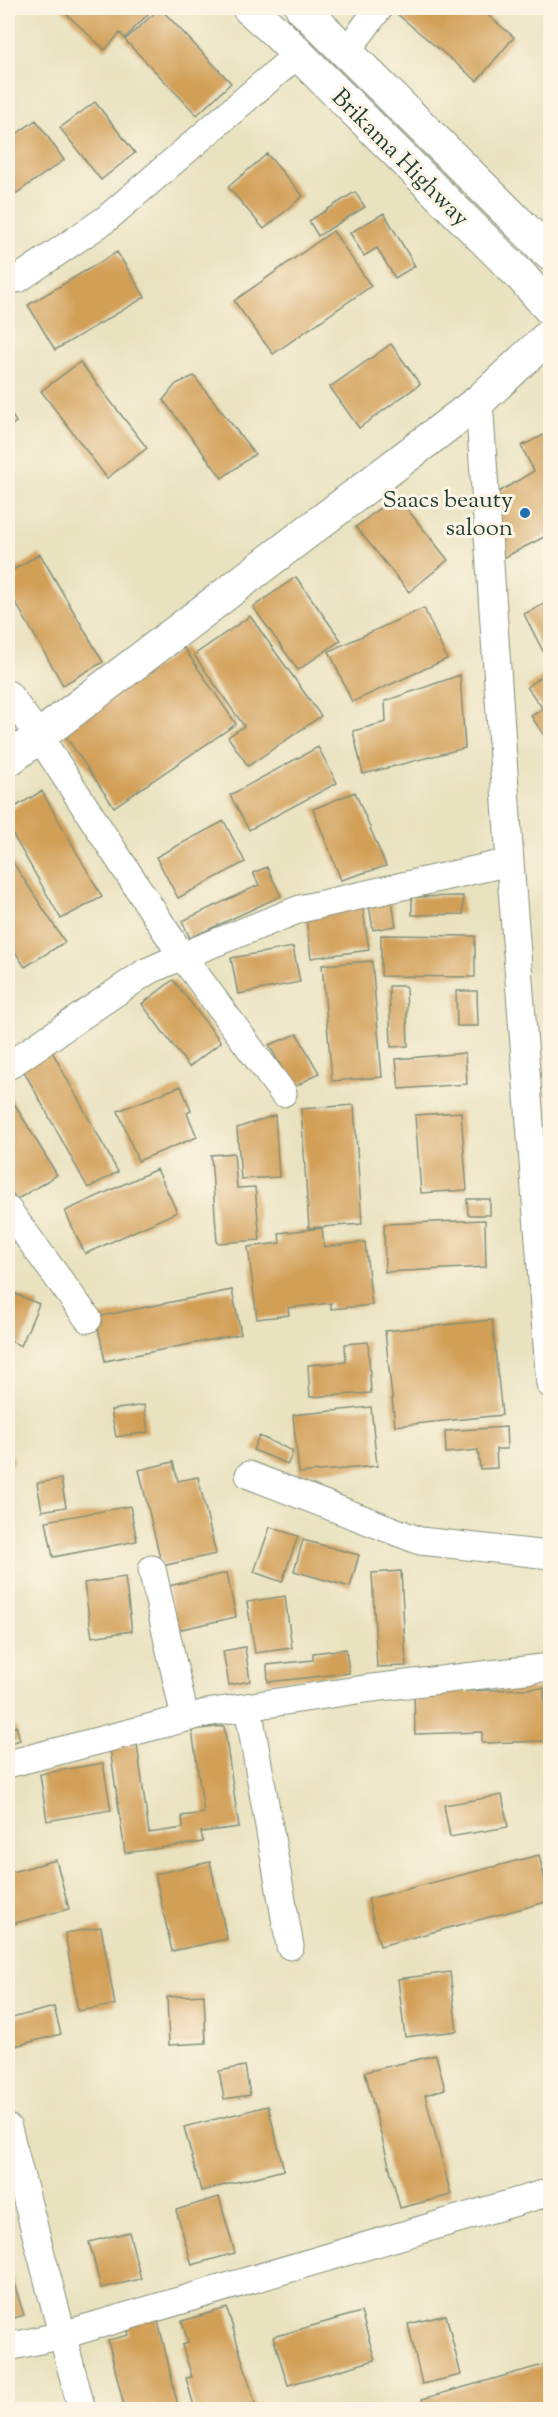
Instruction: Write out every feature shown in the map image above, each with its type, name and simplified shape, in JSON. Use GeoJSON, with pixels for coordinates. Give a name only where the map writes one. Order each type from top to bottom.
{"type":"FeatureCollection","features":[{"type":"Feature","properties":{"kind":"main road","name":"Brikama Highway"},"geometry":{"type":"LineString","coordinates":[[249,8],[522,277],[550,309]]}},
{"type":"Feature","properties":{"kind":"main road","name":"Brikama Highway"},"geometry":{"type":"LineString","coordinates":[[302,8],[550,255]]}},
{"type":"Feature","properties":{"kind":"main road"},"geometry":{"type":"LineString","coordinates":[[8,760],[479,401],[550,335]]}},
{"type":"Feature","properties":{"kind":"street"},"geometry":{"type":"LineString","coordinates":[[346,52],[379,8]]}},
{"type":"Feature","properties":{"kind":"street"},"geometry":{"type":"LineString","coordinates":[[18,279],[105,220],[298,54]]}},
{"type":"Feature","properties":{"kind":"street"},"geometry":{"type":"LineString","coordinates":[[522,277],[550,255]]}},
{"type":"Feature","properties":{"kind":"street"},"geometry":{"type":"LineString","coordinates":[[479,401],[510,862],[550,1384]]}},
{"type":"Feature","properties":{"kind":"street"},"geometry":{"type":"LineString","coordinates":[[8,694],[39,736],[182,956],[283,1093]]}},
{"type":"Feature","properties":{"kind":"street"},"geometry":{"type":"LineString","coordinates":[[8,1066],[146,972],[182,956],[300,909],[510,862]]}},
{"type":"Feature","properties":{"kind":"street"},"geometry":{"type":"LineString","coordinates":[[8,1210],[88,1319]]}},
{"type":"Feature","properties":{"kind":"street"},"geometry":{"type":"LineString","coordinates":[[249,1475],[420,1542],[550,1555]]}},
{"type":"Feature","properties":{"kind":"street"},"geometry":{"type":"LineString","coordinates":[[152,1569],[185,1718]]}},
{"type":"Feature","properties":{"kind":"street"},"geometry":{"type":"LineString","coordinates":[[8,1764],[185,1718],[364,1689],[550,1667]]}},
{"type":"Feature","properties":{"kind":"street"},"geometry":{"type":"LineString","coordinates":[[248,1707],[290,1946]]}},
{"type":"Feature","properties":{"kind":"street"},"geometry":{"type":"LineString","coordinates":[[8,2128],[82,2409]]}},
{"type":"Feature","properties":{"kind":"street"},"geometry":{"type":"LineString","coordinates":[[8,2348],[63,2335],[550,2192]]}},
{"type":"Feature","properties":{"kind":"building"},"geometry":{"type":"Polygon","coordinates":[[[60,8],[154,8],[125,38],[120,33],[105,50],[60,8]]]}},
{"type":"Feature","properties":{"kind":"building"},"geometry":{"type":"Polygon","coordinates":[[[160,8],[231,83],[197,115],[125,40],[160,8]]]}},
{"type":"Feature","properties":{"kind":"building"},"geometry":{"type":"Polygon","coordinates":[[[401,8],[479,8],[514,37],[477,81],[396,13],[401,8]]]}},
{"type":"Feature","properties":{"kind":"building"},"geometry":{"type":"Polygon","coordinates":[[[95,102],[135,153],[101,180],[60,128],[95,102]]]}},
{"type":"Feature","properties":{"kind":"building"},"geometry":{"type":"Polygon","coordinates":[[[36,120],[64,160],[8,199],[8,140],[36,120]]]}},
{"type":"Feature","properties":{"kind":"building"},"geometry":{"type":"Polygon","coordinates":[[[267,154],[303,196],[264,229],[228,187],[267,154]]]}},
{"type":"Feature","properties":{"kind":"building"},"geometry":{"type":"Polygon","coordinates":[[[355,192],[365,207],[318,236],[309,221],[355,192]]]}},
{"type":"Feature","properties":{"kind":"building"},"geometry":{"type":"Polygon","coordinates":[[[384,213],[415,266],[395,278],[377,248],[364,256],[350,233],[384,213]]]}},
{"type":"Feature","properties":{"kind":"building"},"geometry":{"type":"Polygon","coordinates":[[[333,231],[371,286],[273,354],[234,301],[333,231]]]}},
{"type":"Feature","properties":{"kind":"building"},"geometry":{"type":"Polygon","coordinates":[[[117,252],[145,297],[55,350],[28,305],[117,252]]]}},
{"type":"Feature","properties":{"kind":"building"},"geometry":{"type":"Polygon","coordinates":[[[391,344],[420,384],[359,428],[330,387],[391,344]]]}},
{"type":"Feature","properties":{"kind":"building"},"geometry":{"type":"Polygon","coordinates":[[[80,362],[147,448],[107,478],[41,391],[80,362]]]}},
{"type":"Feature","properties":{"kind":"building"},"geometry":{"type":"Polygon","coordinates":[[[194,376],[255,454],[222,478],[163,400],[176,384],[194,376]]]}},
{"type":"Feature","properties":{"kind":"building"},"geometry":{"type":"Polygon","coordinates":[[[8,409],[16,422],[8,428],[8,409]]]}},
{"type":"Feature","properties":{"kind":"building","name":"Saacs beauty saloon"},"geometry":{"type":"Polygon","coordinates":[[[550,432],[550,534],[503,558],[497,493],[534,471],[521,446],[550,432]]]}},
{"type":"Feature","properties":{"kind":"building"},"geometry":{"type":"Polygon","coordinates":[[[396,495],[448,560],[409,592],[356,527],[396,495]]]}},
{"type":"Feature","properties":{"kind":"building"},"geometry":{"type":"Polygon","coordinates":[[[40,554],[103,662],[63,685],[8,589],[8,573],[40,554]]]}},
{"type":"Feature","properties":{"kind":"building"},"geometry":{"type":"Polygon","coordinates":[[[296,577],[341,640],[298,670],[253,607],[296,577]]]}},
{"type":"Feature","properties":{"kind":"building"},"geometry":{"type":"Polygon","coordinates":[[[550,601],[550,655],[546,657],[524,614],[550,601]]]}},
{"type":"Feature","properties":{"kind":"building"},"geometry":{"type":"Polygon","coordinates":[[[424,608],[447,659],[352,702],[329,651],[424,608]]]}},
{"type":"Feature","properties":{"kind":"building"},"geometry":{"type":"Polygon","coordinates":[[[250,616],[321,716],[248,766],[228,737],[244,726],[194,655],[250,616]]]}},
{"type":"Feature","properties":{"kind":"building"},"geometry":{"type":"Polygon","coordinates":[[[184,648],[236,724],[114,807],[62,731],[184,648]]]}},
{"type":"Feature","properties":{"kind":"building"},"geometry":{"type":"Polygon","coordinates":[[[550,670],[550,744],[531,716],[543,709],[527,687],[550,670]]]}},
{"type":"Feature","properties":{"kind":"building"},"geometry":{"type":"Polygon","coordinates":[[[460,675],[465,748],[363,774],[353,731],[386,722],[385,701],[460,675]]]}},
{"type":"Feature","properties":{"kind":"building"},"geometry":{"type":"Polygon","coordinates":[[[318,747],[337,783],[249,830],[230,795],[318,747]]]}},
{"type":"Feature","properties":{"kind":"building"},"geometry":{"type":"Polygon","coordinates":[[[42,791],[102,897],[61,919],[8,826],[8,811],[42,791]]]}},
{"type":"Feature","properties":{"kind":"building"},"geometry":{"type":"Polygon","coordinates":[[[355,792],[386,866],[341,880],[313,809],[355,792]]]}},
{"type":"Feature","properties":{"kind":"building"},"geometry":{"type":"Polygon","coordinates":[[[224,821],[245,862],[178,898],[156,857],[224,821]]]}},
{"type":"Feature","properties":{"kind":"building"},"geometry":{"type":"Polygon","coordinates":[[[8,855],[65,942],[25,967],[8,941],[8,855]]]}},
{"type":"Feature","properties":{"kind":"building"},"geometry":{"type":"Polygon","coordinates":[[[267,867],[281,896],[190,938],[182,921],[259,885],[253,873],[267,867]]]}},
{"type":"Feature","properties":{"kind":"building"},"geometry":{"type":"Polygon","coordinates":[[[463,896],[463,914],[412,915],[412,897],[463,896]]]}},
{"type":"Feature","properties":{"kind":"building"},"geometry":{"type":"Polygon","coordinates":[[[392,901],[396,926],[373,930],[369,905],[392,901]]]}},
{"type":"Feature","properties":{"kind":"building"},"geometry":{"type":"Polygon","coordinates":[[[362,903],[369,950],[311,958],[305,911],[362,903]]]}},
{"type":"Feature","properties":{"kind":"building"},"geometry":{"type":"Polygon","coordinates":[[[381,935],[475,936],[475,977],[381,976],[381,935]]]}},
{"type":"Feature","properties":{"kind":"building"},"geometry":{"type":"Polygon","coordinates":[[[293,947],[300,982],[238,994],[231,958],[293,947]]]}},
{"type":"Feature","properties":{"kind":"building"},"geometry":{"type":"Polygon","coordinates":[[[372,961],[382,1077],[332,1081],[322,965],[372,961]]]}},
{"type":"Feature","properties":{"kind":"building"},"geometry":{"type":"Polygon","coordinates":[[[173,980],[221,1042],[189,1067],[142,1004],[173,980]]]}},
{"type":"Feature","properties":{"kind":"building"},"geometry":{"type":"Polygon","coordinates":[[[389,986],[406,986],[408,1046],[391,1047],[389,986]]]}},
{"type":"Feature","properties":{"kind":"building"},"geometry":{"type":"Polygon","coordinates":[[[456,991],[477,991],[478,1026],[457,1026],[456,991]]]}},
{"type":"Feature","properties":{"kind":"building"},"geometry":{"type":"Polygon","coordinates":[[[297,1034],[319,1073],[293,1088],[269,1045],[297,1034]]]}},
{"type":"Feature","properties":{"kind":"building"},"geometry":{"type":"Polygon","coordinates":[[[49,1046],[118,1172],[88,1188],[19,1062],[49,1046]]]}},
{"type":"Feature","properties":{"kind":"building"},"geometry":{"type":"Polygon","coordinates":[[[465,1053],[467,1084],[399,1089],[396,1059],[465,1053]]]}},
{"type":"Feature","properties":{"kind":"building"},"geometry":{"type":"Polygon","coordinates":[[[181,1086],[191,1111],[187,1113],[197,1137],[138,1161],[118,1111],[181,1086]]]}},
{"type":"Feature","properties":{"kind":"building"},"geometry":{"type":"Polygon","coordinates":[[[8,1093],[57,1175],[16,1200],[8,1186],[8,1093]]]}},
{"type":"Feature","properties":{"kind":"building"},"geometry":{"type":"Polygon","coordinates":[[[354,1105],[362,1224],[309,1228],[301,1109],[354,1105]]]}},
{"type":"Feature","properties":{"kind":"building"},"geometry":{"type":"Polygon","coordinates":[[[461,1112],[467,1190],[421,1193],[415,1115],[461,1112]]]}},
{"type":"Feature","properties":{"kind":"building"},"geometry":{"type":"Polygon","coordinates":[[[275,1115],[279,1177],[241,1179],[237,1128],[275,1115]]]}},
{"type":"Feature","properties":{"kind":"building"},"geometry":{"type":"Polygon","coordinates":[[[234,1153],[237,1188],[255,1187],[260,1240],[217,1243],[211,1155],[234,1153]]]}},
{"type":"Feature","properties":{"kind":"building"},"geometry":{"type":"Polygon","coordinates":[[[157,1169],[177,1212],[85,1254],[65,1211],[157,1169]]]}},
{"type":"Feature","properties":{"kind":"building"},"geometry":{"type":"Polygon","coordinates":[[[467,1199],[490,1199],[490,1215],[468,1215],[467,1199]]]}},
{"type":"Feature","properties":{"kind":"building"},"geometry":{"type":"Polygon","coordinates":[[[485,1220],[486,1267],[385,1272],[384,1224],[485,1220]]]}},
{"type":"Feature","properties":{"kind":"building"},"geometry":{"type":"Polygon","coordinates":[[[322,1228],[324,1247],[365,1242],[372,1305],[331,1309],[331,1303],[288,1308],[289,1315],[257,1319],[248,1247],[280,1243],[279,1233],[322,1228]]]}},
{"type":"Feature","properties":{"kind":"building"},"geometry":{"type":"Polygon","coordinates":[[[232,1290],[241,1334],[105,1361],[96,1317],[232,1290]]]}},
{"type":"Feature","properties":{"kind":"building"},"geometry":{"type":"Polygon","coordinates":[[[8,1291],[39,1304],[21,1346],[8,1340],[8,1291]]]}},
{"type":"Feature","properties":{"kind":"building"},"geometry":{"type":"Polygon","coordinates":[[[492,1320],[502,1415],[395,1426],[385,1331],[492,1320]]]}},
{"type":"Feature","properties":{"kind":"building"},"geometry":{"type":"Polygon","coordinates":[[[368,1342],[371,1393],[310,1397],[308,1365],[346,1362],[345,1344],[368,1342]]]}},
{"type":"Feature","properties":{"kind":"building"},"geometry":{"type":"Polygon","coordinates":[[[144,1405],[148,1432],[116,1437],[111,1410],[144,1405]]]}},
{"type":"Feature","properties":{"kind":"building"},"geometry":{"type":"Polygon","coordinates":[[[371,1407],[377,1466],[299,1473],[293,1415],[371,1407]]]}},
{"type":"Feature","properties":{"kind":"building"},"geometry":{"type":"Polygon","coordinates":[[[506,1427],[507,1449],[496,1449],[497,1468],[480,1469],[478,1450],[446,1453],[445,1431],[506,1427]]]}},
{"type":"Feature","properties":{"kind":"building"},"geometry":{"type":"Polygon","coordinates":[[[259,1436],[293,1451],[288,1464],[253,1450],[259,1436]]]}},
{"type":"Feature","properties":{"kind":"building"},"geometry":{"type":"Polygon","coordinates":[[[8,1445],[15,1463],[8,1466],[8,1445]]]}},
{"type":"Feature","properties":{"kind":"building"},"geometry":{"type":"Polygon","coordinates":[[[173,1462],[178,1481],[198,1477],[216,1554],[162,1566],[139,1470],[173,1462]]]}},
{"type":"Feature","properties":{"kind":"building"},"geometry":{"type":"Polygon","coordinates":[[[61,1479],[66,1507],[42,1511],[37,1483],[61,1479]]]}},
{"type":"Feature","properties":{"kind":"building"},"geometry":{"type":"Polygon","coordinates":[[[130,1506],[137,1541],[53,1557],[46,1521],[130,1506]]]}},
{"type":"Feature","properties":{"kind":"building"},"geometry":{"type":"Polygon","coordinates":[[[270,1527],[298,1536],[282,1582],[254,1572],[270,1527]]]}},
{"type":"Feature","properties":{"kind":"building"},"geometry":{"type":"Polygon","coordinates":[[[303,1540],[359,1555],[350,1587],[294,1571],[303,1540]]]}},
{"type":"Feature","properties":{"kind":"building"},"geometry":{"type":"Polygon","coordinates":[[[401,1571],[406,1666],[377,1667],[372,1573],[401,1571]]]}},
{"type":"Feature","properties":{"kind":"building"},"geometry":{"type":"Polygon","coordinates":[[[227,1573],[236,1617],[177,1630],[168,1586],[227,1573]]]}},
{"type":"Feature","properties":{"kind":"building"},"geometry":{"type":"Polygon","coordinates":[[[125,1577],[132,1631],[92,1637],[84,1583],[125,1577]]]}},
{"type":"Feature","properties":{"kind":"building"},"geometry":{"type":"Polygon","coordinates":[[[285,1596],[292,1648],[255,1653],[247,1602],[285,1596]]]}},
{"type":"Feature","properties":{"kind":"building"},"geometry":{"type":"Polygon","coordinates":[[[245,1647],[250,1681],[229,1685],[223,1651],[245,1647]]]}},
{"type":"Feature","properties":{"kind":"building"},"geometry":{"type":"Polygon","coordinates":[[[346,1649],[349,1673],[268,1682],[267,1665],[313,1660],[313,1653],[346,1649]]]}},
{"type":"Feature","properties":{"kind":"building"},"geometry":{"type":"Polygon","coordinates":[[[544,1688],[546,1741],[482,1743],[482,1732],[415,1734],[414,1693],[544,1688]]]}},
{"type":"Feature","properties":{"kind":"building"},"geometry":{"type":"Polygon","coordinates":[[[16,1726],[20,1740],[8,1744],[8,1729],[16,1726]]]}},
{"type":"Feature","properties":{"kind":"building"},"geometry":{"type":"Polygon","coordinates":[[[224,1726],[239,1827],[201,1832],[203,1842],[125,1853],[110,1748],[137,1744],[149,1833],[183,1828],[182,1816],[204,1813],[192,1730],[224,1726]]]}},
{"type":"Feature","properties":{"kind":"building"},"geometry":{"type":"Polygon","coordinates":[[[103,1763],[111,1810],[47,1821],[40,1774],[103,1763]]]}},
{"type":"Feature","properties":{"kind":"building"},"geometry":{"type":"Polygon","coordinates":[[[502,1795],[508,1827],[450,1837],[444,1805],[502,1795]]]}},
{"type":"Feature","properties":{"kind":"building"},"geometry":{"type":"Polygon","coordinates":[[[539,1855],[550,1901],[380,1946],[368,1899],[539,1855]]]}},
{"type":"Feature","properties":{"kind":"building"},"geometry":{"type":"Polygon","coordinates":[[[56,1860],[69,1909],[8,1925],[8,1873],[56,1860]]]}},
{"type":"Feature","properties":{"kind":"building"},"geometry":{"type":"Polygon","coordinates":[[[210,1862],[227,1939],[172,1951],[155,1874],[210,1862]]]}},
{"type":"Feature","properties":{"kind":"building"},"geometry":{"type":"Polygon","coordinates":[[[101,1927],[115,2005],[78,2011],[65,1933],[101,1927]]]}},
{"type":"Feature","properties":{"kind":"building"},"geometry":{"type":"Polygon","coordinates":[[[450,1972],[457,2031],[405,2037],[398,1979],[450,1972]]]}},
{"type":"Feature","properties":{"kind":"building"},"geometry":{"type":"Polygon","coordinates":[[[204,1995],[206,2043],[169,2045],[167,1997],[204,1995]]]}},
{"type":"Feature","properties":{"kind":"building"},"geometry":{"type":"Polygon","coordinates":[[[54,2007],[61,2034],[8,2048],[8,2019],[54,2007]]]}},
{"type":"Feature","properties":{"kind":"building"},"geometry":{"type":"Polygon","coordinates":[[[436,2055],[445,2089],[425,2095],[451,2195],[400,2208],[365,2072],[436,2055]]]}},
{"type":"Feature","properties":{"kind":"building"},"geometry":{"type":"Polygon","coordinates":[[[245,2066],[250,2095],[224,2099],[219,2071],[245,2066]]]}},
{"type":"Feature","properties":{"kind":"building"},"geometry":{"type":"Polygon","coordinates":[[[268,2106],[284,2170],[201,2191],[184,2127],[268,2106]]]}},
{"type":"Feature","properties":{"kind":"building"},"geometry":{"type":"Polygon","coordinates":[[[219,2197],[235,2253],[192,2265],[176,2210],[219,2197]]]}},
{"type":"Feature","properties":{"kind":"building"},"geometry":{"type":"Polygon","coordinates":[[[129,2232],[141,2279],[101,2288],[89,2242],[129,2232]]]}},
{"type":"Feature","properties":{"kind":"building"},"geometry":{"type":"Polygon","coordinates":[[[8,2264],[24,2315],[8,2320],[8,2264]]]}},
{"type":"Feature","properties":{"kind":"building"},"geometry":{"type":"Polygon","coordinates":[[[227,2308],[257,2410],[195,2410],[186,2378],[192,2377],[182,2345],[188,2343],[182,2321],[227,2308]]]}},
{"type":"Feature","properties":{"kind":"building"},"geometry":{"type":"Polygon","coordinates":[[[361,2312],[375,2360],[288,2385],[273,2337],[361,2312]]]}},
{"type":"Feature","properties":{"kind":"building"},"geometry":{"type":"Polygon","coordinates":[[[446,2315],[461,2375],[422,2384],[408,2324],[446,2315]]]}},
{"type":"Feature","properties":{"kind":"building"},"geometry":{"type":"Polygon","coordinates":[[[157,2316],[179,2410],[125,2410],[108,2340],[129,2335],[126,2323],[157,2316]]]}},
{"type":"Feature","properties":{"kind":"building"},"geometry":{"type":"Polygon","coordinates":[[[550,2363],[550,2403],[527,2410],[425,2410],[422,2399],[550,2363]]]}},
{"type":"Feature","properties":{"kind":"place","name":"Saacs beauty saloon"},"geometry":{"type":"Point","coordinates":[525,513]}}]}
